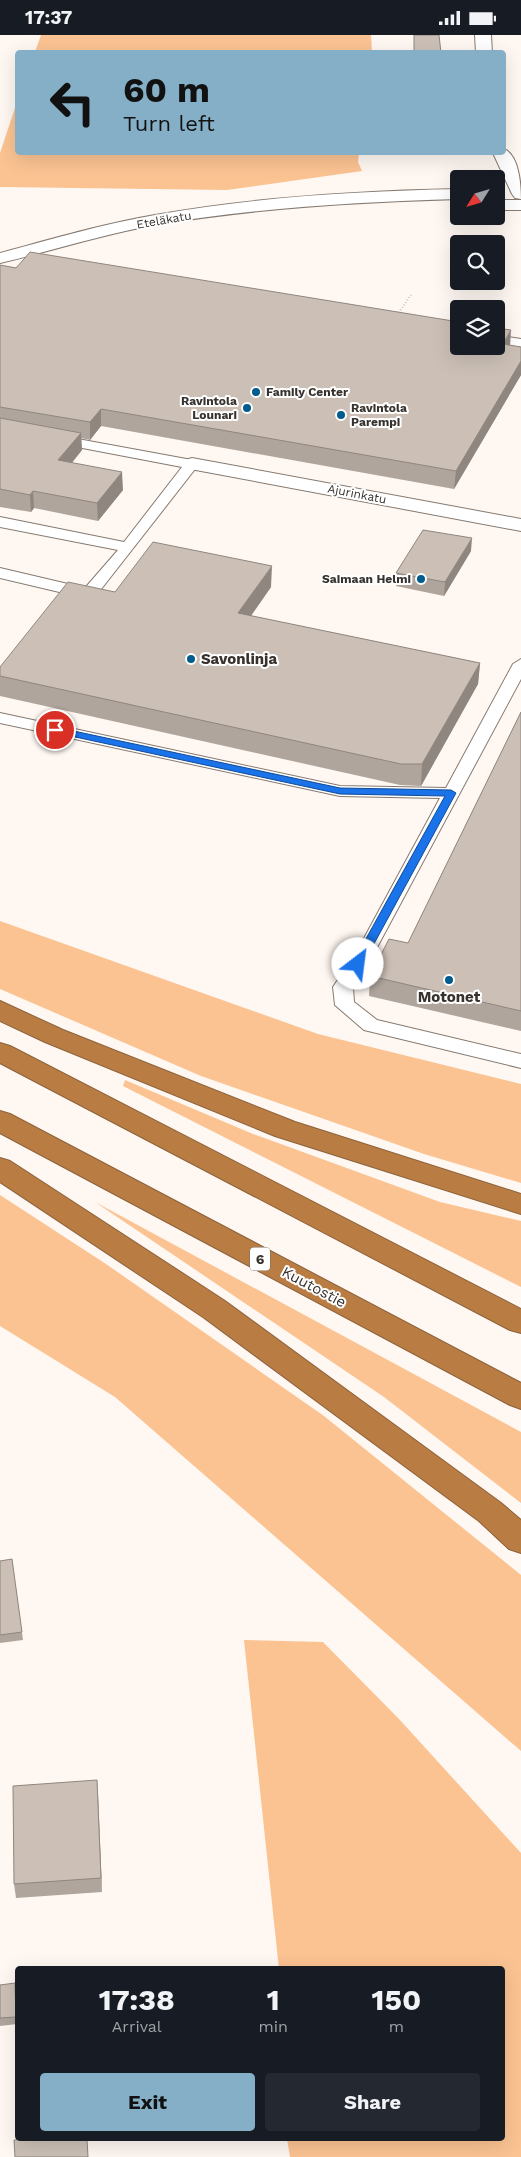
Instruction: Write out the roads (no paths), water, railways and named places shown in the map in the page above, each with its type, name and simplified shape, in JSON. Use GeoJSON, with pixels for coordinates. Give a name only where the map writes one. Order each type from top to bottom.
{"type":"FeatureCollection","features":[{"type":"Feature","properties":{"kind":"highway"},"geometry":{"type":"LineString","coordinates":[[0,1011],[54,1036],[285,1129],[521,1204]]}},
{"type":"Feature","properties":{"kind":"highway"},"geometry":{"type":"LineString","coordinates":[[0,1052],[521,1322]]}},
{"type":"Feature","properties":{"kind":"highway","name":"Kuutostie"},"geometry":{"type":"LineString","coordinates":[[0,1121],[521,1397]]}},
{"type":"Feature","properties":{"kind":"highway"},"geometry":{"type":"LineString","coordinates":[[0,1168],[214,1309],[490,1512],[521,1540]]}},
{"type":"Feature","properties":{"kind":"main road"},"geometry":{"type":"LineString","coordinates":[[483,35],[484,50]]}},
{"type":"Feature","properties":{"kind":"main road"},"geometry":{"type":"LineString","coordinates":[[502,155],[521,194],[505,194]]}},
{"type":"Feature","properties":{"kind":"main road","name":"Eteläkatu"},"geometry":{"type":"LineString","coordinates":[[0,258],[154,220],[263,205],[450,194]]}},
{"type":"Feature","properties":{"kind":"main road","name":"Eteläkatu"},"geometry":{"type":"LineString","coordinates":[[332,200],[450,203]]}},
{"type":"Feature","properties":{"kind":"main road"},"geometry":{"type":"LineString","coordinates":[[505,205],[521,205]]}},
{"type":"Feature","properties":{"kind":"main road","name":"Ajurinkatu"},"geometry":{"type":"LineString","coordinates":[[192,464],[521,525]]}},
{"type":"Feature","properties":{"kind":"lane"},"geometry":{"type":"LineString","coordinates":[[505,340],[521,343]]}},
{"type":"Feature","properties":{"kind":"lane"},"geometry":{"type":"LineString","coordinates":[[0,573],[89,593],[128,547],[192,464],[38,436]]}},
{"type":"Feature","properties":{"kind":"lane"},"geometry":{"type":"LineString","coordinates":[[1,523],[128,547]]}},
{"type":"Feature","properties":{"kind":"lane"},"geometry":{"type":"LineString","coordinates":[[521,664],[365,953],[343,987],[346,1005],[371,1025],[521,1061]]}},
{"type":"Feature","properties":{"kind":"lane"},"geometry":{"type":"LineString","coordinates":[[0,718],[340,791],[451,793]]}},
{"type":"Feature","properties":{"kind":"place","name":"Family Center"},"geometry":{"type":"Point","coordinates":[256,392]}},
{"type":"Feature","properties":{"kind":"place","name":"Ravintola Lounari"},"geometry":{"type":"Point","coordinates":[247,408]}},
{"type":"Feature","properties":{"kind":"place","name":"Ravintola Parempi"},"geometry":{"type":"Point","coordinates":[341,415]}},
{"type":"Feature","properties":{"kind":"place","name":"Saimaan Helmi"},"geometry":{"type":"Point","coordinates":[421,579]}},
{"type":"Feature","properties":{"kind":"place","name":"Savonlinja"},"geometry":{"type":"Point","coordinates":[191,659]}},
{"type":"Feature","properties":{"kind":"place","name":"Motonet"},"geometry":{"type":"Point","coordinates":[449,980]}}]}
